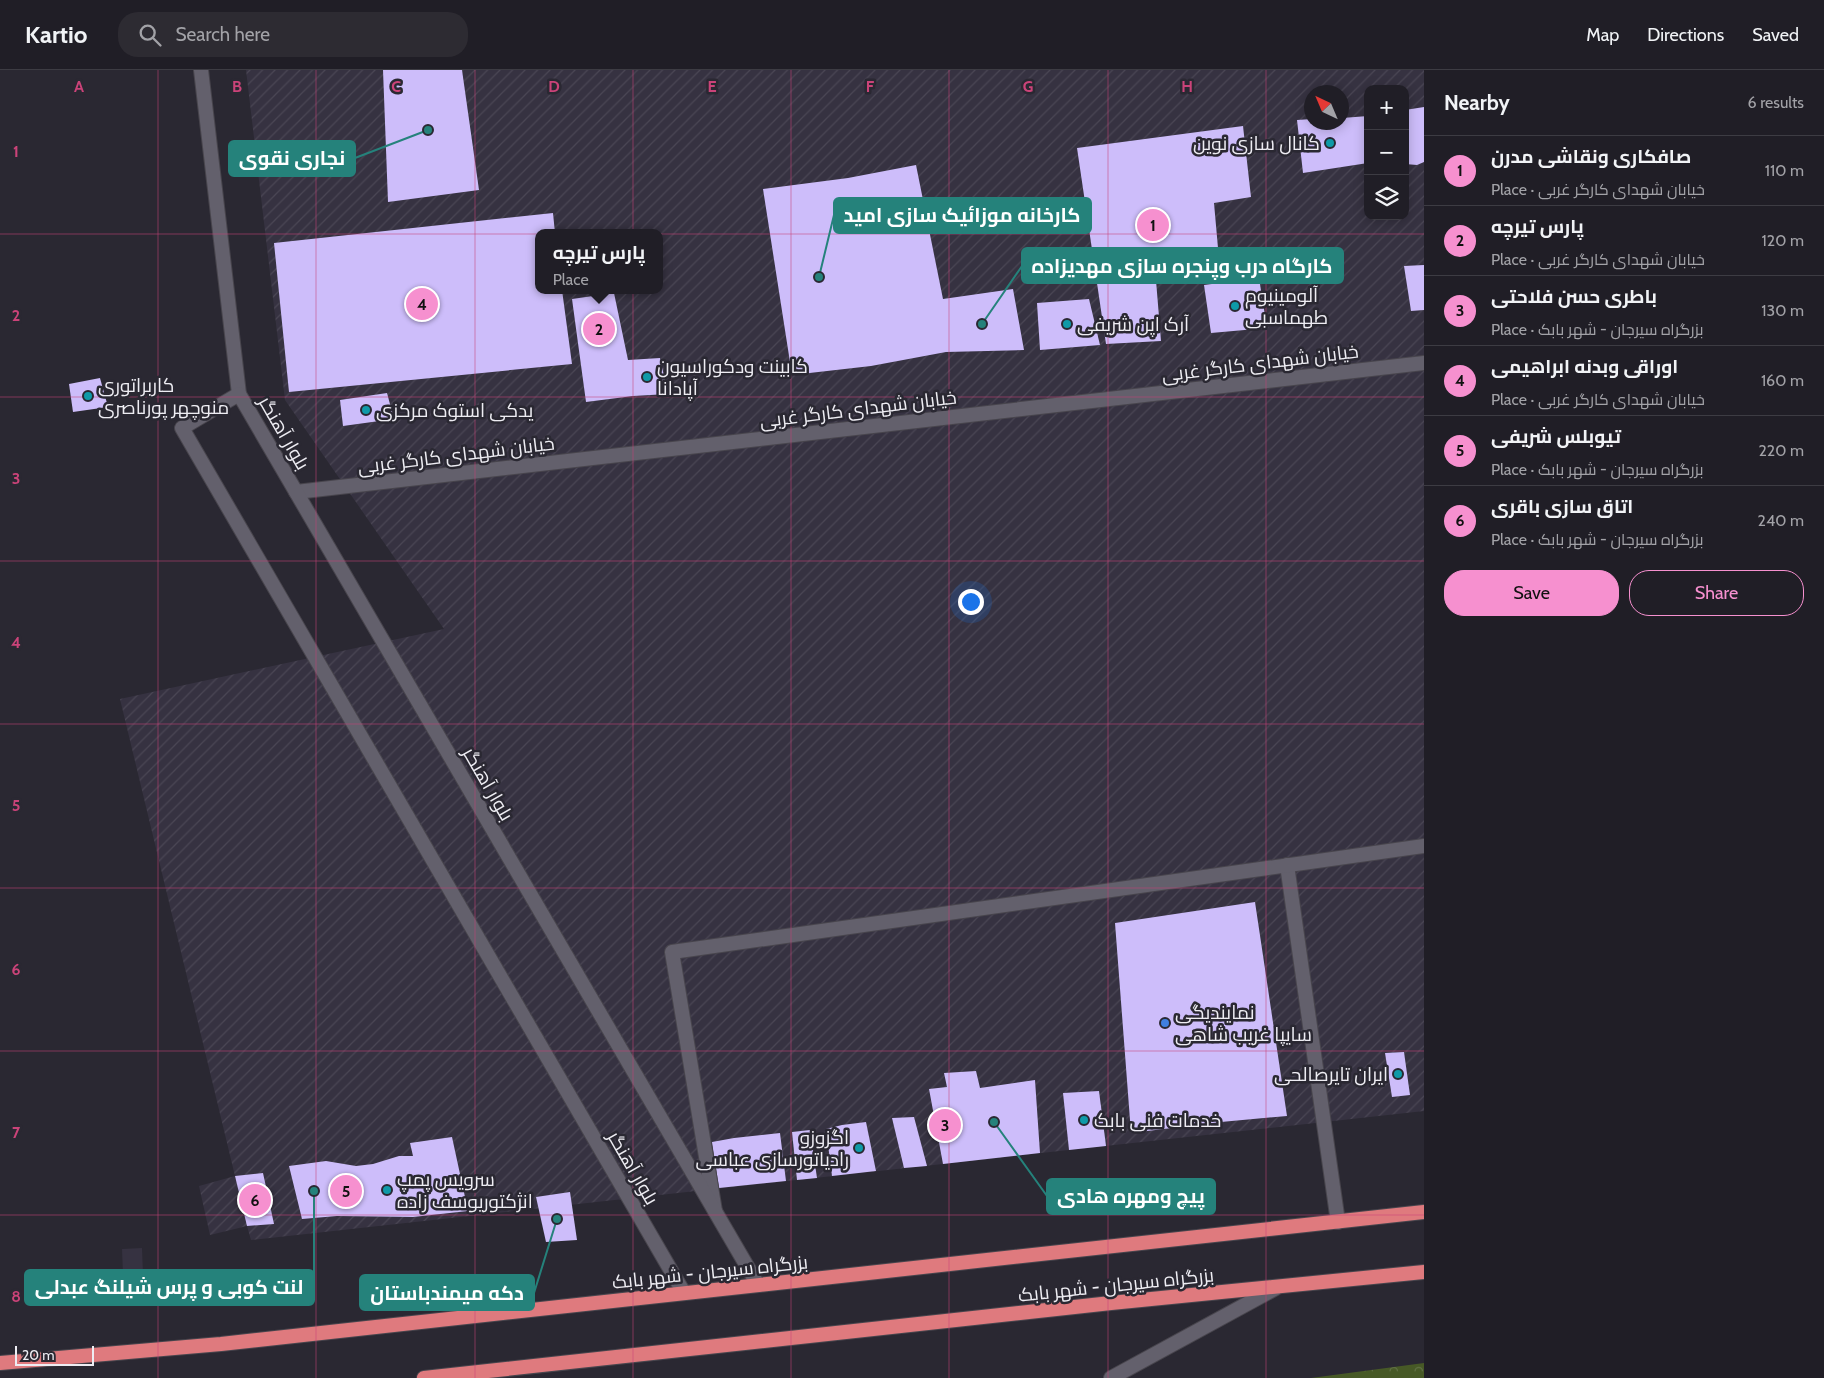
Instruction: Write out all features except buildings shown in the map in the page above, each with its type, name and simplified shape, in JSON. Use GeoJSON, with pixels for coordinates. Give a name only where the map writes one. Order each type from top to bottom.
{"type":"FeatureCollection","features":[{"type":"Feature","properties":{"kind":"highway","name":"بزرگراه سیرجان - شهر بابک"},"geometry":{"type":"LineString","coordinates":[[0,1363],[222,1344],[1424,1212]]}},
{"type":"Feature","properties":{"kind":"highway","name":"بزرگراه سیرجان - شهر بابک"},"geometry":{"type":"LineString","coordinates":[[424,1378],[1101,1304],[1424,1272]]}},
{"type":"Feature","properties":{"kind":"street"},"geometry":{"type":"LineString","coordinates":[[202,70],[240,394]]}},
{"type":"Feature","properties":{"kind":"street","name":"خیابان شهدای کارگر غربی"},"geometry":{"type":"LineString","coordinates":[[296,492],[1424,363]]}},
{"type":"Feature","properties":{"kind":"street","name":"بلوار آهنگر"},"geometry":{"type":"LineString","coordinates":[[684,1293],[182,428],[240,394],[758,1285]]}},
{"type":"Feature","properties":{"kind":"street"},"geometry":{"type":"LineString","coordinates":[[715,1213],[672,952],[1424,846]]}},
{"type":"Feature","properties":{"kind":"street"},"geometry":{"type":"LineString","coordinates":[[1287,865],[1338,1222]]}},
{"type":"Feature","properties":{"kind":"street"},"geometry":{"type":"LineString","coordinates":[[1111,1378],[1276,1288]]}},
{"type":"Feature","properties":{"kind":"shaded area"},"geometry":{"type":"Polygon","coordinates":[[[246,70],[1424,70],[1424,1111],[251,1240],[247,1226],[210,1235],[199,1186],[235,1176],[120,699],[444,629],[285,400],[246,70]]]}},
{"type":"Feature","properties":{"kind":"shaded area"},"geometry":{"type":"Polygon","coordinates":[[[142,1248],[143,1274],[123,1275],[122,1249],[142,1248]]]}},
{"type":"Feature","properties":{"kind":"green space"},"geometry":{"type":"Polygon","coordinates":[[[1424,1363],[1424,1378],[1311,1378],[1424,1363]]]}},
{"type":"Feature","properties":{"kind":"place","name":"نجاری نقوی"},"geometry":{"type":"Point","coordinates":[428,130]}},
{"type":"Feature","properties":{"kind":"place","name":"کانال سازی نوین"},"geometry":{"type":"Point","coordinates":[1330,143]}},
{"type":"Feature","properties":{"kind":"place","name":"صافکاری ونقاشی مدرن"},"geometry":{"type":"Point","coordinates":[1153,225]}},
{"type":"Feature","properties":{"kind":"place","name":"کارخانه موزائیک سازی امید"},"geometry":{"type":"Point","coordinates":[819,277]}},
{"type":"Feature","properties":{"kind":"place","name":"اوراقی وبدنه ابراهیمی"},"geometry":{"type":"Point","coordinates":[422,304]}},
{"type":"Feature","properties":{"kind":"place","name":"آلومینیوم طهماسبی"},"geometry":{"type":"Point","coordinates":[1235,306]}},
{"type":"Feature","properties":{"kind":"place","name":"کارگاه درب وپنجره سازی مهدیزاده"},"geometry":{"type":"Point","coordinates":[982,324]}},
{"type":"Feature","properties":{"kind":"place","name":"آرک اپن شریفی"},"geometry":{"type":"Point","coordinates":[1067,324]}},
{"type":"Feature","properties":{"kind":"place","name":"پارس تیرچه"},"geometry":{"type":"Point","coordinates":[599,329]}},
{"type":"Feature","properties":{"kind":"place","name":"کابینت ودکوراسیون آپادانا"},"geometry":{"type":"Point","coordinates":[647,377]}},
{"type":"Feature","properties":{"kind":"place","name":"کاربراتوری منوچهر پورناصری"},"geometry":{"type":"Point","coordinates":[88,396]}},
{"type":"Feature","properties":{"kind":"place","name":"یدکی استوک مرکزی"},"geometry":{"type":"Point","coordinates":[366,410]}},
{"type":"Feature","properties":{"kind":"place","name":"نمایندیگی سایپا غریب شاهی"},"geometry":{"type":"Point","coordinates":[1165,1023]}},
{"type":"Feature","properties":{"kind":"place","name":"ایران تایرصالحی"},"geometry":{"type":"Point","coordinates":[1398,1074]}},
{"type":"Feature","properties":{"kind":"place","name":"خدمات فنی بابک"},"geometry":{"type":"Point","coordinates":[1084,1120]}},
{"type":"Feature","properties":{"kind":"place","name":"پیچ ومهره هادی"},"geometry":{"type":"Point","coordinates":[994,1122]}},
{"type":"Feature","properties":{"kind":"place","name":"باطری حسن فلاحتی"},"geometry":{"type":"Point","coordinates":[945,1125]}},
{"type":"Feature","properties":{"kind":"place","name":"اگزوزو رادیاتورسازی عباسی"},"geometry":{"type":"Point","coordinates":[859,1148]}},
{"type":"Feature","properties":{"kind":"place","name":"سرویس پمپ انژکتوریوسف زاده"},"geometry":{"type":"Point","coordinates":[387,1190]}},
{"type":"Feature","properties":{"kind":"place","name":"لنت کوبی و پرس شیلنگ عبدلی"},"geometry":{"type":"Point","coordinates":[314,1191]}},
{"type":"Feature","properties":{"kind":"place","name":"تیوبلس شریفی"},"geometry":{"type":"Point","coordinates":[346,1191]}},
{"type":"Feature","properties":{"kind":"place","name":"اتاق سازی باقری"},"geometry":{"type":"Point","coordinates":[255,1200]}},
{"type":"Feature","properties":{"kind":"place","name":"دکه میمندباستان"},"geometry":{"type":"Point","coordinates":[557,1219]}}]}
